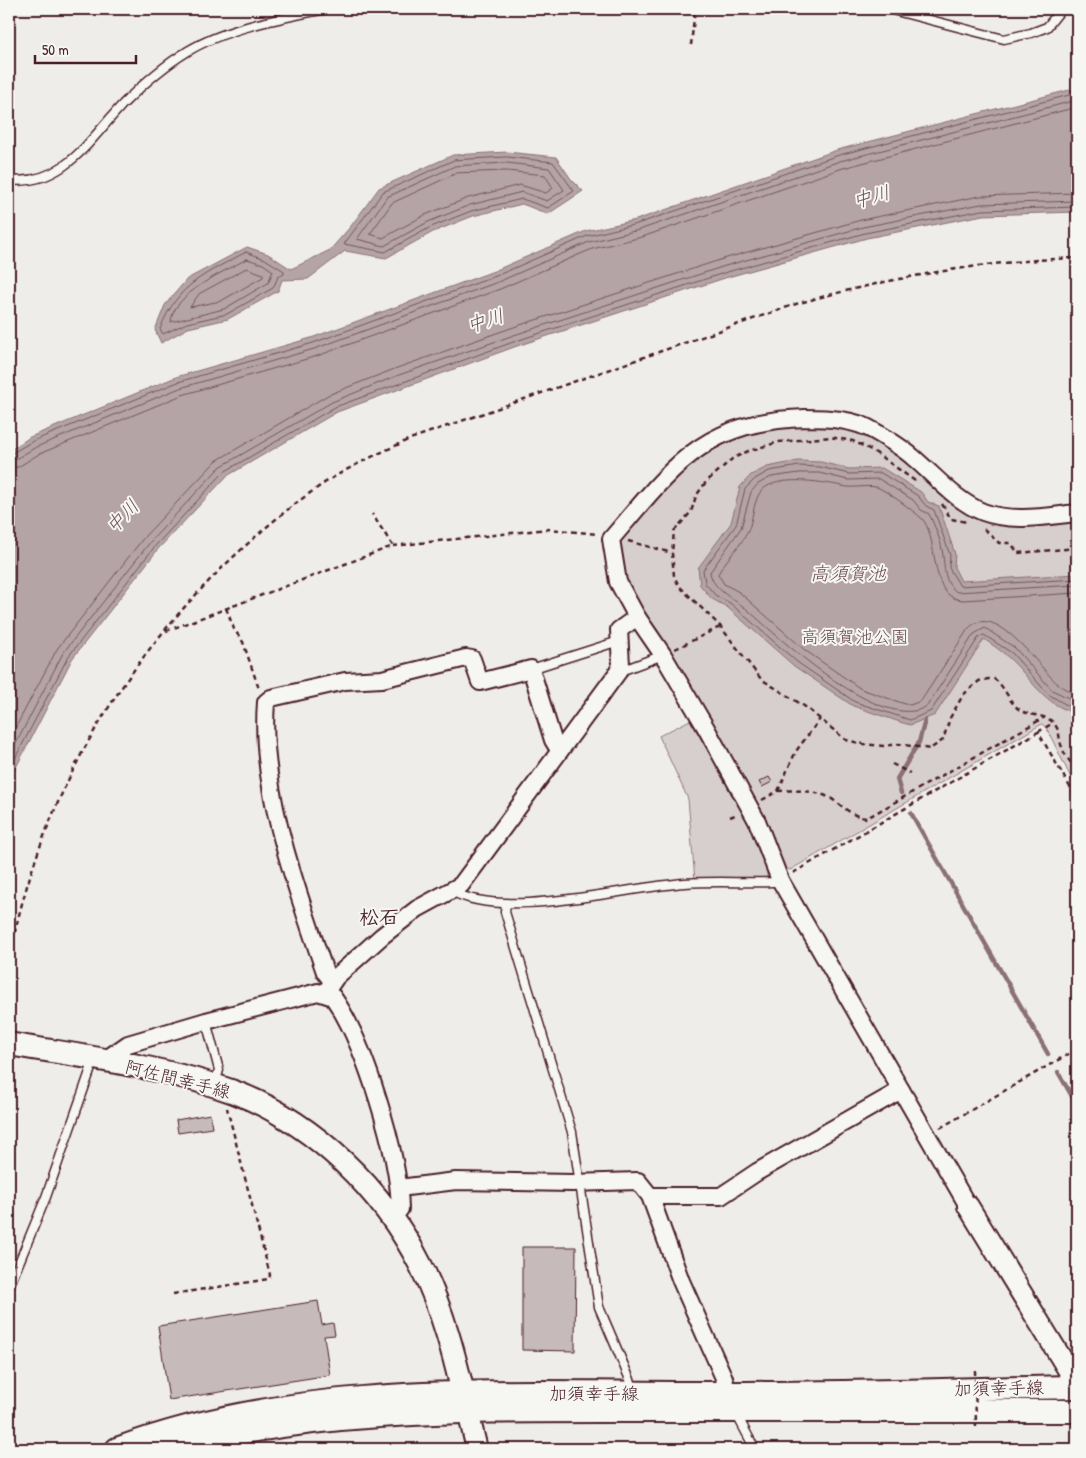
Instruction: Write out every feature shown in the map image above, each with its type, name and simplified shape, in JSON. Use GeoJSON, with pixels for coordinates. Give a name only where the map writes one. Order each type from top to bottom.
{"type":"FeatureCollection","features":[{"type":"Feature","properties":{"kind":"main road","name":"阿佐間幸手線"},"geometry":{"type":"LineString","coordinates":[[9,1044],[190,1078],[220,1088],[272,1110],[328,1149],[353,1170],[392,1217],[408,1241],[432,1291],[449,1340],[466,1403]]}},
{"type":"Feature","properties":{"kind":"main road","name":"加須幸手線"},"geometry":{"type":"LineString","coordinates":[[733,1402],[1077,1385]]}},
{"type":"Feature","properties":{"kind":"main road","name":"加須幸手線"},"geometry":{"type":"LineString","coordinates":[[117,1449],[184,1426],[280,1407],[339,1399],[466,1403],[733,1402],[1077,1411]]}},
{"type":"Feature","properties":{"kind":"main road","name":"加須幸手線"},"geometry":{"type":"LineString","coordinates":[[166,1449],[224,1434],[304,1421],[388,1414],[466,1403]]}},
{"type":"Feature","properties":{"kind":"street"},"geometry":{"type":"LineString","coordinates":[[1077,513],[1034,517],[999,516],[984,513],[969,505],[913,457],[873,430],[840,419],[782,419],[729,432],[703,444],[688,454],[615,538],[618,582],[637,617],[663,655],[750,807],[780,880],[926,1135],[1077,1385]]}},
{"type":"Feature","properties":{"kind":"street"},"geometry":{"type":"LineString","coordinates":[[101,1060],[128,1044],[206,1021],[318,992],[328,987],[382,936],[417,909],[461,885],[620,668],[619,630],[637,617]]}},
{"type":"Feature","properties":{"kind":"street"},"geometry":{"type":"LineString","coordinates":[[392,1217],[400,1209],[399,1188],[380,1110],[365,1063],[339,1006],[328,987],[278,822],[265,739],[266,702],[271,698],[345,681],[382,680],[466,658],[472,660],[480,682],[531,669],[553,740],[559,750]]}},
{"type":"Feature","properties":{"kind":"street"},"geometry":{"type":"LineString","coordinates":[[650,1196],[721,1196],[757,1172],[901,1090]]}},
{"type":"Feature","properties":{"kind":"street"},"geometry":{"type":"LineString","coordinates":[[399,1188],[456,1181],[638,1181],[650,1196],[681,1281],[733,1402]]}},
{"type":"Feature","properties":{"kind":"street"},"geometry":{"type":"LineString","coordinates":[[466,1403],[477,1449]]}},
{"type":"Feature","properties":{"kind":"lane"},"geometry":{"type":"LineString","coordinates":[[9,180],[36,180],[62,168],[125,103],[189,50],[233,32],[326,9]]}},
{"type":"Feature","properties":{"kind":"lane"},"geometry":{"type":"LineString","coordinates":[[888,9],[1004,39],[1031,33],[1047,26],[1059,12],[1052,9]]}},
{"type":"Feature","properties":{"kind":"lane"},"geometry":{"type":"LineString","coordinates":[[531,669],[619,641]]}},
{"type":"Feature","properties":{"kind":"lane"},"geometry":{"type":"LineString","coordinates":[[620,668],[626,669],[663,655]]}},
{"type":"Feature","properties":{"kind":"lane"},"geometry":{"type":"LineString","coordinates":[[452,891],[463,898],[506,904],[686,883],[773,882],[780,880]]}},
{"type":"Feature","properties":{"kind":"lane"},"geometry":{"type":"LineString","coordinates":[[506,904],[505,912],[572,1132],[578,1182],[599,1307],[631,1382]]}},
{"type":"Feature","properties":{"kind":"lane"},"geometry":{"type":"LineString","coordinates":[[206,1021],[219,1070],[220,1088]]}},
{"type":"Feature","properties":{"kind":"lane"},"geometry":{"type":"LineString","coordinates":[[9,1287],[101,1060]]}},
{"type":"Feature","properties":{"kind":"lane"},"geometry":{"type":"LineString","coordinates":[[733,1402],[740,1421],[755,1449]]}},
{"type":"Feature","properties":{"kind":"path"},"geometry":{"type":"LineString","coordinates":[[691,45],[695,9]]}},
{"type":"Feature","properties":{"kind":"path"},"geometry":{"type":"LineString","coordinates":[[9,960],[17,916],[42,840],[85,745],[116,696],[164,632],[211,579],[262,530],[324,484],[364,461],[410,439],[796,304],[849,289],[936,271],[993,264],[1077,258]]}},
{"type":"Feature","properties":{"kind":"path"},"geometry":{"type":"LineString","coordinates":[[918,483],[873,451],[853,441],[830,437],[779,442],[732,459],[706,482],[696,496],[691,512],[674,531],[672,553],[674,576],[679,586],[720,626],[761,679],[804,706],[846,740],[883,746],[906,745],[926,750],[936,746],[943,740],[950,718],[963,695],[985,678],[993,678],[1003,685],[1014,706],[1020,710],[1045,717],[1057,727],[1061,746],[1077,769]]}},
{"type":"Feature","properties":{"kind":"path"},"geometry":{"type":"LineString","coordinates":[[937,499],[951,519],[970,523]]}},
{"type":"Feature","properties":{"kind":"path"},"geometry":{"type":"LineString","coordinates":[[372,514],[393,546]]}},
{"type":"Feature","properties":{"kind":"path"},"geometry":{"type":"LineString","coordinates":[[978,526],[986,530],[999,543],[1011,543],[1018,553],[1077,548]]}},
{"type":"Feature","properties":{"kind":"path"},"geometry":{"type":"LineString","coordinates":[[164,632],[393,546],[548,529],[594,532],[672,553]]}},
{"type":"Feature","properties":{"kind":"path"},"geometry":{"type":"LineString","coordinates":[[226,608],[234,630],[243,642],[261,696],[266,702]]}},
{"type":"Feature","properties":{"kind":"path"},"geometry":{"type":"LineString","coordinates":[[663,655],[720,626]]}},
{"type":"Feature","properties":{"kind":"path"},"geometry":{"type":"LineString","coordinates":[[756,803],[778,791],[794,790],[827,796],[857,816],[867,818],[1045,717]]}},
{"type":"Feature","properties":{"kind":"path"},"geometry":{"type":"LineString","coordinates":[[778,791],[796,751],[820,719]]}},
{"type":"Feature","properties":{"kind":"path"},"geometry":{"type":"LineString","coordinates":[[780,880],[1053,723]]}},
{"type":"Feature","properties":{"kind":"path"},"geometry":{"type":"LineString","coordinates":[[1038,732],[1077,799]]}},
{"type":"Feature","properties":{"kind":"path"},"geometry":{"type":"LineString","coordinates":[[892,764],[910,773]]}},
{"type":"Feature","properties":{"kind":"path"},"geometry":{"type":"LineString","coordinates":[[926,1135],[1077,1049]]}},
{"type":"Feature","properties":{"kind":"path"},"geometry":{"type":"LineString","coordinates":[[173,1294],[269,1279],[270,1275],[224,1097],[220,1088]]}},
{"type":"Feature","properties":{"kind":"path"},"geometry":{"type":"LineString","coordinates":[[975,1370],[976,1427]]}},
{"type":"Feature","properties":{"kind":"green space","name":"高須賀池公園"},"geometry":{"type":"Polygon","coordinates":[[[771,424],[853,428],[893,449],[963,506],[1077,520],[1077,790],[1047,729],[1042,724],[790,870],[782,867],[708,718],[656,628],[626,587],[620,535],[701,450],[771,424]]]}},
{"type":"Feature","properties":{"kind":"green space"},"geometry":{"type":"Polygon","coordinates":[[[690,720],[749,821],[767,870],[767,878],[695,881],[688,799],[659,736],[690,720]]]}},
{"type":"Feature","properties":{"kind":"water","name":"中川"},"geometry":{"type":"Polygon","coordinates":[[[1077,88],[1077,212],[983,215],[867,238],[728,277],[517,346],[337,412],[227,476],[159,548],[72,659],[9,781],[9,451],[30,437],[176,377],[311,338],[494,271],[586,231],[636,220],[837,150],[1077,88]]]}},
{"type":"Feature","properties":{"kind":"water"},"geometry":{"type":"Polygon","coordinates":[[[507,152],[556,157],[571,179],[583,191],[548,214],[522,204],[473,216],[433,232],[386,258],[345,251],[308,279],[282,280],[278,291],[228,319],[188,328],[161,343],[155,330],[165,305],[187,279],[247,247],[268,254],[291,269],[330,250],[351,226],[379,188],[453,155],[507,152]]]}},
{"type":"Feature","properties":{"kind":"water","name":"高須賀池"},"geometry":{"type":"Polygon","coordinates":[[[798,461],[821,462],[849,469],[882,468],[921,492],[928,502],[939,506],[955,554],[954,567],[961,581],[1077,574],[1077,713],[1056,705],[1047,698],[1009,658],[984,639],[935,715],[910,725],[900,722],[853,706],[794,666],[727,607],[712,599],[700,585],[698,568],[731,523],[740,487],[751,475],[767,467],[798,461]]]}},
{"type":"Feature","properties":{"kind":"building"},"geometry":{"type":"Polygon","coordinates":[[[769,777],[772,782],[762,787],[759,782],[769,777]]]}},
{"type":"Feature","properties":{"kind":"building"},"geometry":{"type":"Polygon","coordinates":[[[210,1114],[212,1128],[178,1133],[176,1120],[210,1114]]]}},
{"type":"Feature","properties":{"kind":"building"},"geometry":{"type":"Polygon","coordinates":[[[522,1247],[576,1247],[575,1351],[522,1350],[522,1247]]]}},
{"type":"Feature","properties":{"kind":"building"},"geometry":{"type":"Polygon","coordinates":[[[318,1301],[322,1325],[333,1323],[335,1335],[324,1336],[330,1375],[169,1400],[158,1326],[318,1301]]]}},
{"type":"Feature","properties":{"kind":"waterway"},"geometry":{"type":"LineString","coordinates":[[901,793],[897,779],[919,742],[925,720]]}},
{"type":"Feature","properties":{"kind":"waterway"},"geometry":{"type":"LineString","coordinates":[[911,813],[1048,1054]]}},
{"type":"Feature","properties":{"kind":"waterway"},"geometry":{"type":"LineString","coordinates":[[1058,1072],[1077,1105]]}},
{"type":"Feature","properties":{"kind":"district","name":"松石"},"geometry":{"type":"Point","coordinates":[379,916]}}]}
